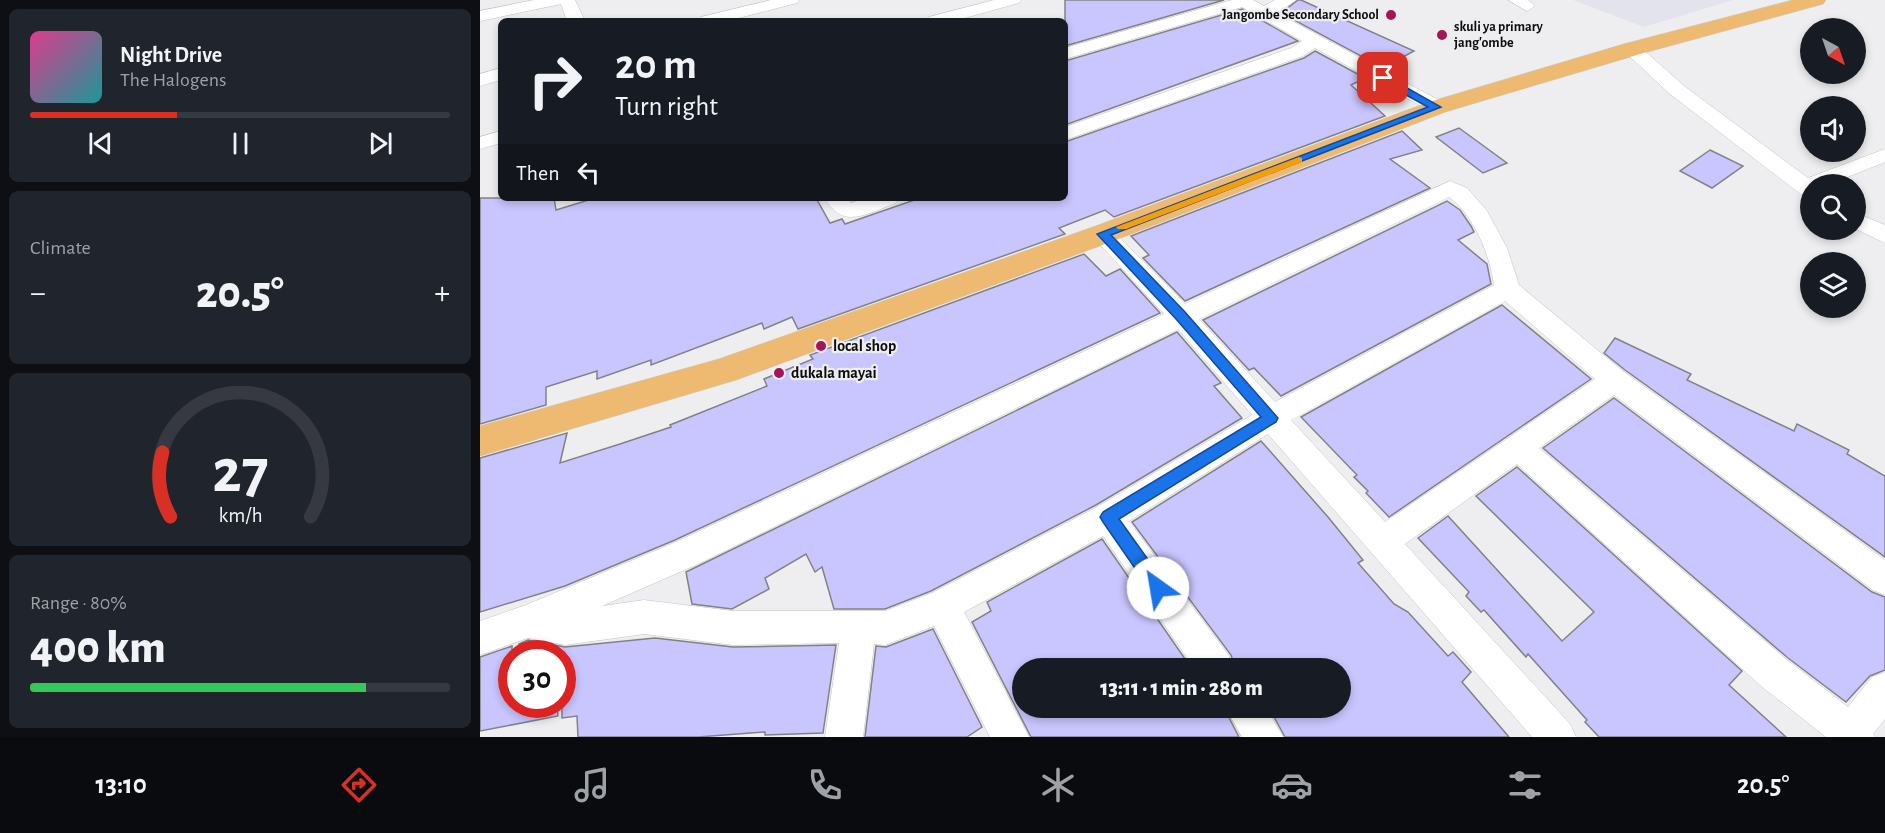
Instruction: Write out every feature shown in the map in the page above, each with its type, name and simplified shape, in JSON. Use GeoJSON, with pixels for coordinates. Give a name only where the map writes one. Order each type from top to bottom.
{"type":"FeatureCollection","features":[{"type":"Feature","properties":{"kind":"main road"},"geometry":{"type":"LineString","coordinates":[[480,441],[724,371],[1103,234],[1437,107],[1632,48],[1816,0]]}},
{"type":"Feature","properties":{"kind":"street"},"geometry":{"type":"LineString","coordinates":[[498,29],[487,14],[558,0]]}},
{"type":"Feature","properties":{"kind":"street"},"geometry":{"type":"LineString","coordinates":[[567,0],[575,18]]}},
{"type":"Feature","properties":{"kind":"street"},"geometry":{"type":"LineString","coordinates":[[729,18],[791,0]]}},
{"type":"Feature","properties":{"kind":"street"},"geometry":{"type":"LineString","coordinates":[[946,18],[1013,0]]}},
{"type":"Feature","properties":{"kind":"street"},"geometry":{"type":"LineString","coordinates":[[1263,13],[1288,0]]}},
{"type":"Feature","properties":{"kind":"street"},"geometry":{"type":"LineString","coordinates":[[1068,53],[1242,1],[1437,107]]}},
{"type":"Feature","properties":{"kind":"street"},"geometry":{"type":"LineString","coordinates":[[1068,133],[1297,52],[1314,41]]}},
{"type":"Feature","properties":{"kind":"street"},"geometry":{"type":"LineString","coordinates":[[1632,48],[1677,90],[1800,180]]}},
{"type":"Feature","properties":{"kind":"street"},"geometry":{"type":"LineString","coordinates":[[480,80],[498,75]]}},
{"type":"Feature","properties":{"kind":"street"},"geometry":{"type":"LineString","coordinates":[[480,143],[498,138]]}},
{"type":"Feature","properties":{"kind":"street"},"geometry":{"type":"LineString","coordinates":[[1840,174],[1885,155]]}},
{"type":"Feature","properties":{"kind":"street"},"geometry":{"type":"LineString","coordinates":[[480,638],[528,621],[687,553],[1180,315],[1450,188],[1462,194],[1501,257],[1506,273],[1507,289],[1614,380],[1885,579]]}},
{"type":"Feature","properties":{"kind":"street"},"geometry":{"type":"LineString","coordinates":[[838,201],[841,207],[849,211],[879,201]]}},
{"type":"Feature","properties":{"kind":"street"},"geometry":{"type":"LineString","coordinates":[[1866,225],[1885,235]]}},
{"type":"Feature","properties":{"kind":"street"},"geometry":{"type":"LineString","coordinates":[[1103,234],[1180,315],[1557,737]]}},
{"type":"Feature","properties":{"kind":"street"},"geometry":{"type":"LineString","coordinates":[[528,621],[565,628],[644,618],[733,627],[860,626],[885,628],[942,606],[1108,517],[1270,418],[1507,289]]}},
{"type":"Feature","properties":{"kind":"street"},"geometry":{"type":"LineString","coordinates":[[1383,541],[1614,380]]}},
{"type":"Feature","properties":{"kind":"street"},"geometry":{"type":"LineString","coordinates":[[1518,447],[1774,673],[1851,735],[1885,690]]}},
{"type":"Feature","properties":{"kind":"street"},"geometry":{"type":"LineString","coordinates":[[1108,517],[1208,658]]}},
{"type":"Feature","properties":{"kind":"street"},"geometry":{"type":"LineString","coordinates":[[942,606],[1010,737]]}},
{"type":"Feature","properties":{"kind":"street"},"geometry":{"type":"LineString","coordinates":[[844,737],[860,626]]}},
{"type":"Feature","properties":{"kind":"street"},"geometry":{"type":"LineString","coordinates":[[1251,718],[1264,737]]}},
{"type":"Feature","properties":{"kind":"shaded area"},"geometry":{"type":"Polygon","coordinates":[[[1573,0],[1733,0],[1644,27],[1573,0]]]}},
{"type":"Feature","properties":{"kind":"building"},"geometry":{"type":"Polygon","coordinates":[[[1065,0],[1224,0],[1068,45],[1068,18],[1065,18],[1065,0]]]}},
{"type":"Feature","properties":{"kind":"building"},"geometry":{"type":"Polygon","coordinates":[[[1298,0],[1414,51],[1383,68],[1281,13],[1298,0]]]}},
{"type":"Feature","properties":{"kind":"building"},"geometry":{"type":"Polygon","coordinates":[[[1242,9],[1298,41],[1068,124],[1068,60],[1242,9]]]}},
{"type":"Feature","properties":{"kind":"building"},"geometry":{"type":"Polygon","coordinates":[[[1315,51],[1365,78],[1351,85],[1385,116],[1114,217],[1105,210],[1059,228],[1065,234],[798,329],[792,317],[764,329],[762,323],[651,365],[651,360],[597,379],[597,371],[546,387],[546,405],[480,424],[480,198],[498,198],[498,201],[554,201],[556,210],[585,201],[818,201],[830,223],[842,219],[845,224],[911,201],[1068,201],[1068,141],[1304,58],[1315,51]]]}},
{"type":"Feature","properties":{"kind":"building"},"geometry":{"type":"Polygon","coordinates":[[[1459,128],[1507,163],[1483,173],[1436,137],[1459,128]]]}},
{"type":"Feature","properties":{"kind":"building"},"geometry":{"type":"Polygon","coordinates":[[[1402,131],[1422,150],[1390,159],[1430,188],[1185,301],[1143,258],[1149,255],[1131,236],[1402,131]]]}},
{"type":"Feature","properties":{"kind":"building"},"geometry":{"type":"Polygon","coordinates":[[[1710,150],[1743,166],[1712,188],[1680,171],[1710,150]]]}},
{"type":"Feature","properties":{"kind":"building"},"geometry":{"type":"Polygon","coordinates":[[[1447,201],[1460,210],[1471,226],[1474,232],[1458,240],[1487,264],[1491,284],[1281,396],[1254,368],[1249,370],[1203,320],[1447,201]]]}},
{"type":"Feature","properties":{"kind":"building"},"geometry":{"type":"Polygon","coordinates":[[[1084,254],[1106,276],[1120,269],[1160,313],[675,540],[565,586],[480,612],[480,458],[567,433],[560,463],[671,427],[670,425],[767,386],[764,379],[813,359],[810,355],[1084,254]]]}},
{"type":"Feature","properties":{"kind":"building"},"geometry":{"type":"Polygon","coordinates":[[[1502,305],[1591,379],[1389,517],[1366,493],[1368,491],[1354,477],[1357,475],[1301,417],[1502,305]]]}},
{"type":"Feature","properties":{"kind":"building"},"geometry":{"type":"Polygon","coordinates":[[[1177,332],[1221,383],[1214,386],[1242,418],[1096,505],[931,591],[885,609],[834,609],[822,567],[815,572],[806,554],[765,578],[769,589],[732,609],[692,604],[686,572],[1177,332]]]}},
{"type":"Feature","properties":{"kind":"building"},"geometry":{"type":"Polygon","coordinates":[[[1615,338],[1691,374],[1687,380],[1794,431],[1797,424],[1849,450],[1847,454],[1885,476],[1885,557],[1604,353],[1615,338]]]}},
{"type":"Feature","properties":{"kind":"building"},"geometry":{"type":"Polygon","coordinates":[[[1614,398],[1872,592],[1885,597],[1885,670],[1870,676],[1846,702],[1788,658],[1543,448],[1614,398]]]}},
{"type":"Feature","properties":{"kind":"building"},"geometry":{"type":"Polygon","coordinates":[[[1261,441],[1328,517],[1363,560],[1358,563],[1394,604],[1408,612],[1448,656],[1453,652],[1471,672],[1462,682],[1509,737],[1285,737],[1275,718],[1351,718],[1351,658],[1232,658],[1132,522],[1261,441]]]}},
{"type":"Feature","properties":{"kind":"building"},"geometry":{"type":"Polygon","coordinates":[[[1517,467],[1742,671],[1729,685],[1786,737],[1599,737],[1585,722],[1587,720],[1528,654],[1526,657],[1484,610],[1481,612],[1466,596],[1469,592],[1418,538],[1448,516],[1562,641],[1594,612],[1476,496],[1517,467]]]}},
{"type":"Feature","properties":{"kind":"building"},"geometry":{"type":"Polygon","coordinates":[[[1102,539],[1184,658],[1012,658],[1012,700],[972,622],[991,611],[987,602],[1102,539]]]}},
{"type":"Feature","properties":{"kind":"building"},"geometry":{"type":"Polygon","coordinates":[[[933,629],[982,727],[967,737],[865,737],[876,646],[886,647],[933,629]]]}},
{"type":"Feature","properties":{"kind":"building"},"geometry":{"type":"Polygon","coordinates":[[[655,638],[733,647],[836,645],[823,733],[765,735],[765,732],[698,737],[578,737],[576,646],[655,638]]]}},
{"type":"Feature","properties":{"kind":"building"},"geometry":{"type":"Polygon","coordinates":[[[498,651],[498,718],[548,718],[480,731],[480,657],[498,651]]]}},
{"type":"Feature","properties":{"kind":"building"},"geometry":{"type":"Polygon","coordinates":[[[1021,718],[1229,718],[1239,737],[1031,737],[1021,718]]]}},
{"type":"Feature","properties":{"kind":"slow traffic"},"geometry":{"type":"LineString","coordinates":[[1122,227],[1299,160]]}},
{"type":"Feature","properties":{"kind":"place","name":"Jangombe Secondary School"},"geometry":{"type":"Point","coordinates":[1391,15]}},
{"type":"Feature","properties":{"kind":"place","name":"skuli ya primary jang'ombe"},"geometry":{"type":"Point","coordinates":[1442,35]}},
{"type":"Feature","properties":{"kind":"place","name":"local shop"},"geometry":{"type":"Point","coordinates":[821,346]}},
{"type":"Feature","properties":{"kind":"place","name":"dukala mayai"},"geometry":{"type":"Point","coordinates":[779,373]}},
{"type":"Feature","properties":{"kind":"route"},"geometry":{"type":"LineString","coordinates":[[1158,588],[1138,556],[1108,517],[1270,418],[1180,315],[1103,234],[1437,107],[1383,78]]}}]}
